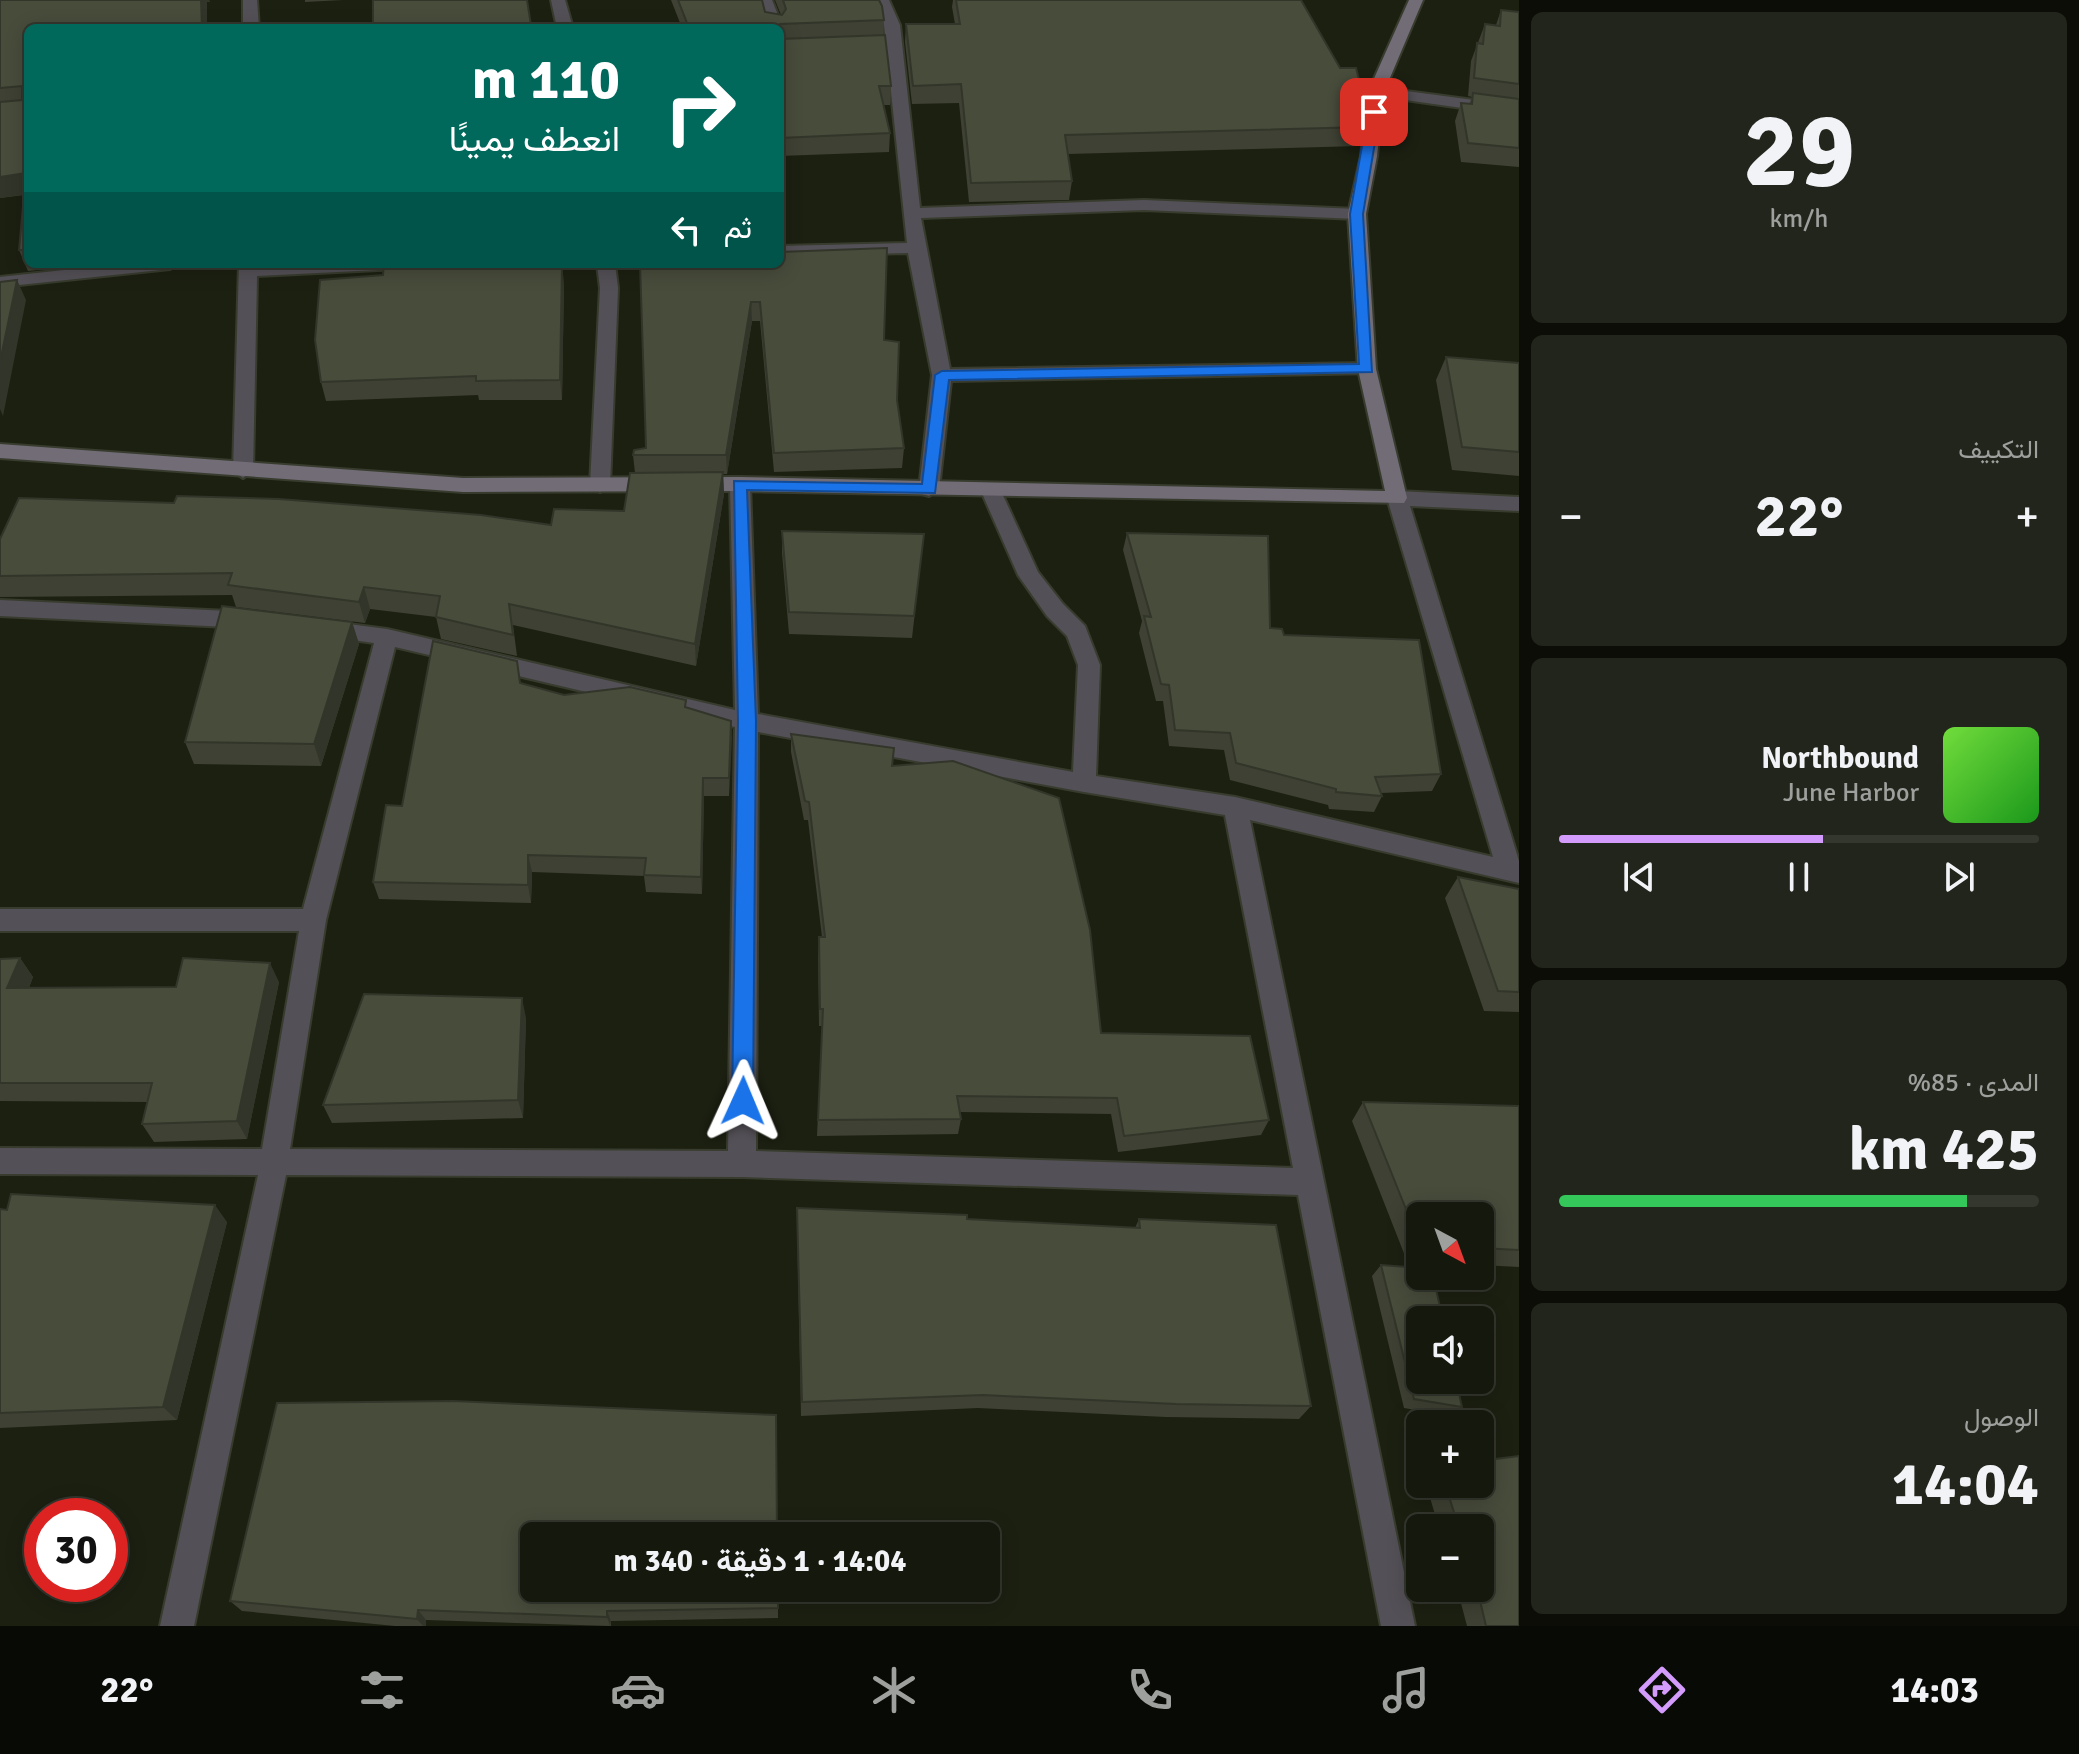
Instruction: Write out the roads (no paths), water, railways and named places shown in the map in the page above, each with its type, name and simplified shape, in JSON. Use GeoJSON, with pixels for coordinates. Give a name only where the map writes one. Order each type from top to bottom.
{"type":"FeatureCollection","features":[{"type":"Feature","properties":{"kind":"street"},"geometry":{"type":"LineString","coordinates":[[250,0],[251,24]]}},
{"type":"Feature","properties":{"kind":"street"},"geometry":{"type":"LineString","coordinates":[[558,0],[564,24]]}},
{"type":"Feature","properties":{"kind":"street"},"geometry":{"type":"LineString","coordinates":[[765,0],[774,24]]}},
{"type":"Feature","properties":{"kind":"street"},"geometry":{"type":"LineString","coordinates":[[882,0],[892,25],[886,45],[916,248],[942,375],[929,489]]}},
{"type":"Feature","properties":{"kind":"street"},"geometry":{"type":"LineString","coordinates":[[1416,0],[1376,92],[1369,156],[1357,214],[1367,369],[1397,498],[1514,873]]}},
{"type":"Feature","properties":{"kind":"street"},"geometry":{"type":"LineString","coordinates":[[1376,92],[1519,111]]}},
{"type":"Feature","properties":{"kind":"street"},"geometry":{"type":"LineString","coordinates":[[911,213],[1144,205],[1357,214]]}},
{"type":"Feature","properties":{"kind":"street"},"geometry":{"type":"LineString","coordinates":[[784,251],[916,248]]}},
{"type":"Feature","properties":{"kind":"street"},"geometry":{"type":"LineString","coordinates":[[0,282],[132,268]]}},
{"type":"Feature","properties":{"kind":"street"},"geometry":{"type":"LineString","coordinates":[[243,471],[248,268]]}},
{"type":"Feature","properties":{"kind":"street"},"geometry":{"type":"LineString","coordinates":[[600,485],[609,288],[606,268]]}},
{"type":"Feature","properties":{"kind":"street"},"geometry":{"type":"LineString","coordinates":[[942,375],[1367,369]]}},
{"type":"Feature","properties":{"kind":"street"},"geometry":{"type":"LineString","coordinates":[[0,451],[463,485],[740,484],[1397,498],[1519,504]]}},
{"type":"Feature","properties":{"kind":"street"},"geometry":{"type":"LineString","coordinates":[[740,484],[747,721],[742,1164]]}},
{"type":"Feature","properties":{"kind":"street"},"geometry":{"type":"LineString","coordinates":[[991,491],[1029,575],[1055,610],[1077,632],[1089,665],[1084,783]]}},
{"type":"Feature","properties":{"kind":"street"},"geometry":{"type":"LineString","coordinates":[[0,608],[231,617],[278,623]]}},
{"type":"Feature","properties":{"kind":"street"},"geometry":{"type":"LineString","coordinates":[[309,627],[387,637],[747,721],[1084,783],[1235,807],[1514,873]]}},
{"type":"Feature","properties":{"kind":"street"},"geometry":{"type":"LineString","coordinates":[[177,1626],[274,1164],[313,920],[387,637]]}},
{"type":"Feature","properties":{"kind":"street"},"geometry":{"type":"LineString","coordinates":[[1235,807],[1398,1626]]}},
{"type":"Feature","properties":{"kind":"street"},"geometry":{"type":"LineString","coordinates":[[0,920],[313,920]]}},
{"type":"Feature","properties":{"kind":"street"},"geometry":{"type":"LineString","coordinates":[[0,1161],[742,1164],[1309,1182]]}}]}
